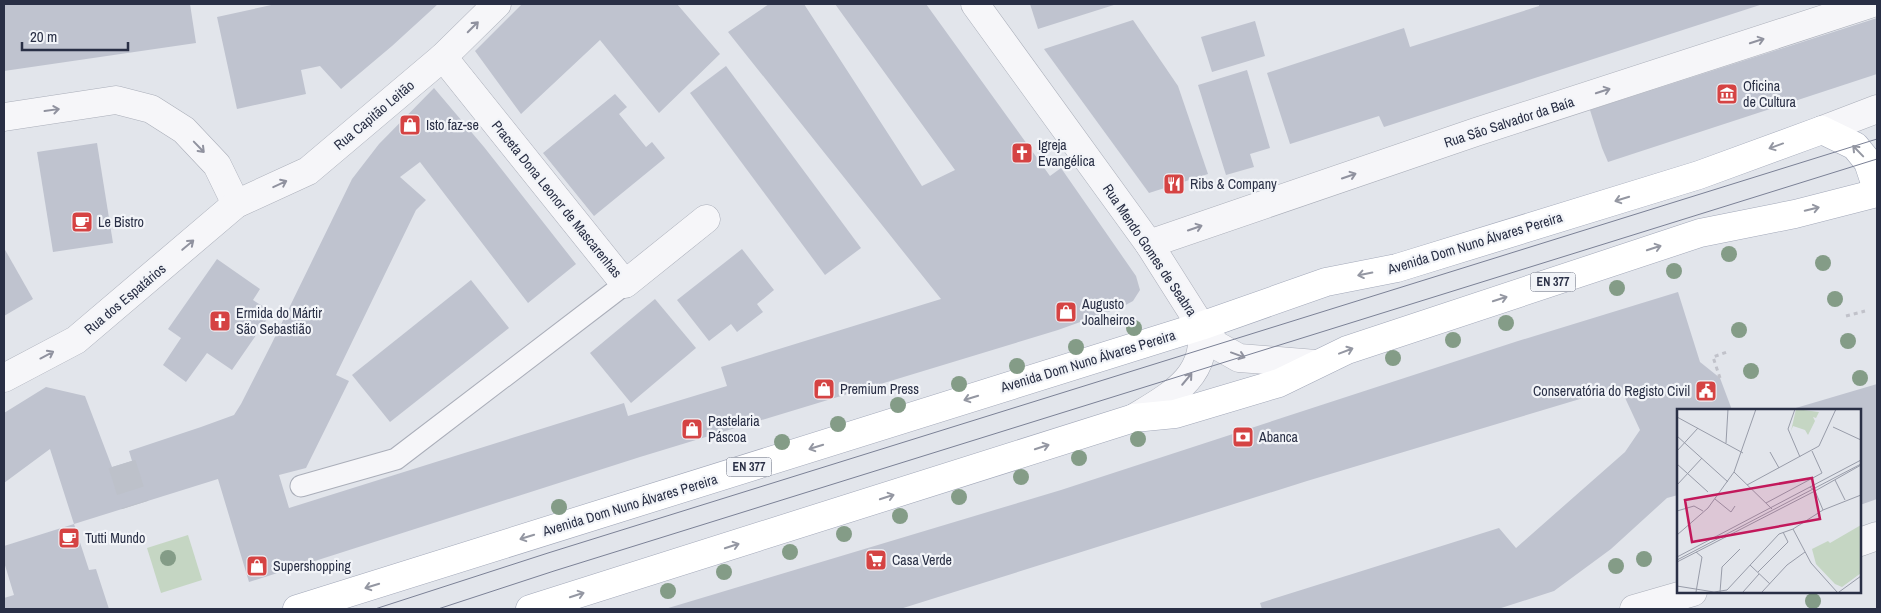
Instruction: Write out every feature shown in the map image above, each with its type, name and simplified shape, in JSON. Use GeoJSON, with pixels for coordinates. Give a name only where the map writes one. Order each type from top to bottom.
{"type":"FeatureCollection","features":[{"type":"Feature","properties":{"kind":"main road"},"geometry":{"type":"LineString","coordinates":[[1822,130],[1855,146],[1868,162],[1877,189]]}},
{"type":"Feature","properties":{"kind":"main road","name":"Avenida Dom Nuno Álvares Pereira"},"geometry":{"type":"LineString","coordinates":[[297,609],[1201,326],[1326,282],[1396,268],[1699,175],[1822,130]]}},
{"type":"Feature","properties":{"kind":"main road","name":"EN 377"},"geometry":{"type":"LineString","coordinates":[[530,609],[1134,418],[1174,414],[1279,383],[1347,350],[1700,233],[1795,214],[1877,193]]}},
{"type":"Feature","properties":{"kind":"street","name":"Rua Capitão Leitão"},"geometry":{"type":"LineString","coordinates":[[236,204],[308,171],[443,57],[497,4]]}},
{"type":"Feature","properties":{"kind":"street","name":"Rua Mendo Gomes de Seabra"},"geometry":{"type":"LineString","coordinates":[[975,4],[1149,244],[1201,326],[1216,345],[1240,358],[1316,364]]}},
{"type":"Feature","properties":{"kind":"street","name":"Rua São Salvador da Baía"},"geometry":{"type":"LineString","coordinates":[[1149,244],[1486,129],[1870,4]]}},
{"type":"Feature","properties":{"kind":"street","name":"Praceta Dona Leonor de Mascarenhas"},"geometry":{"type":"LineString","coordinates":[[443,57],[625,284],[706,219]]}},
{"type":"Feature","properties":{"kind":"street"},"geometry":{"type":"LineString","coordinates":[[4,117],[116,100],[151,109],[184,130],[217,165],[236,204]]}},
{"type":"Feature","properties":{"kind":"street","name":"Avenida Dom Nuno Álvares Pereira"},"geometry":{"type":"LineString","coordinates":[[1822,130],[1877,109]]}},
{"type":"Feature","properties":{"kind":"street","name":"Rua dos Espatários"},"geometry":{"type":"LineString","coordinates":[[4,378],[76,340],[236,204]]}},
{"type":"Feature","properties":{"kind":"street","name":"Rua Mendo Gomes de Seabra"},"geometry":{"type":"LineString","coordinates":[[1134,418],[1176,392],[1193,372],[1202,349],[1201,326]]}},
{"type":"Feature","properties":{"kind":"street"},"geometry":{"type":"LineString","coordinates":[[1861,542],[1877,536]]}},
{"type":"Feature","properties":{"kind":"street"},"geometry":{"type":"LineString","coordinates":[[1634,609],[1690,593]]}},
{"type":"Feature","properties":{"kind":"lane"},"geometry":{"type":"LineString","coordinates":[[301,486],[396,459],[625,284]]}},
{"type":"Feature","properties":{"kind":"path"},"geometry":{"type":"LineString","coordinates":[[1846,316],[1865,311]]}},
{"type":"Feature","properties":{"kind":"path"},"geometry":{"type":"LineString","coordinates":[[1720,378],[1713,357],[1727,352]]}},
{"type":"Feature","properties":{"kind":"green space"},"geometry":{"type":"Polygon","coordinates":[[[188,535],[202,580],[161,593],[147,548],[188,535]]]}},
{"type":"Feature","properties":{"kind":"building"},"geometry":{"type":"Polygon","coordinates":[[[190,4],[196,43],[4,71],[4,5],[190,4]]]}},
{"type":"Feature","properties":{"kind":"building"},"geometry":{"type":"Polygon","coordinates":[[[276,4],[438,4],[341,89],[320,66],[301,70],[306,94],[237,109],[217,17],[276,4]]]}},
{"type":"Feature","properties":{"kind":"building"},"geometry":{"type":"Polygon","coordinates":[[[522,4],[677,4],[720,54],[659,113],[600,40],[521,114],[475,51],[522,4]]]}},
{"type":"Feature","properties":{"kind":"building"},"geometry":{"type":"Polygon","coordinates":[[[769,4],[804,4],[922,186],[955,170],[835,4],[926,4],[1050,176],[1061,168],[1136,276],[1140,290],[1133,301],[1122,307],[1058,330],[640,457],[249,582],[218,479],[74,524],[50,449],[4,483],[4,413],[46,387],[85,396],[112,467],[132,461],[129,451],[234,415],[272,343],[352,179],[379,144],[434,88],[484,147],[576,264],[528,303],[420,162],[400,177],[426,200],[416,210],[336,375],[349,381],[306,468],[279,475],[289,508],[624,403],[628,416],[727,386],[721,367],[941,299],[728,32],[769,4]]]}},
{"type":"Feature","properties":{"kind":"building"},"geometry":{"type":"Polygon","coordinates":[[[1030,4],[1117,4],[1038,29],[1030,4]]]}},
{"type":"Feature","properties":{"kind":"building"},"geometry":{"type":"Polygon","coordinates":[[[1539,4],[1763,4],[1384,127],[1379,116],[1290,144],[1267,73],[1404,28],[1410,47],[1539,6],[1539,4]]]}},
{"type":"Feature","properties":{"kind":"building","name":"Oficina de Cultura"},"geometry":{"type":"Polygon","coordinates":[[[1877,18],[1877,74],[1608,162],[1590,110],[1877,18]]]}},
{"type":"Feature","properties":{"kind":"building"},"geometry":{"type":"Polygon","coordinates":[[[1133,20],[1178,86],[1208,174],[1149,193],[1044,49],[1133,20]]]}},
{"type":"Feature","properties":{"kind":"building"},"geometry":{"type":"Polygon","coordinates":[[[1255,21],[1265,56],[1212,72],[1201,37],[1255,21]]]}},
{"type":"Feature","properties":{"kind":"building"},"geometry":{"type":"Polygon","coordinates":[[[726,66],[861,248],[825,275],[690,93],[726,66]]]}},
{"type":"Feature","properties":{"kind":"building"},"geometry":{"type":"Polygon","coordinates":[[[1247,70],[1270,148],[1250,154],[1254,167],[1226,175],[1198,85],[1247,70]]]}},
{"type":"Feature","properties":{"kind":"building"},"geometry":{"type":"Polygon","coordinates":[[[615,94],[627,107],[619,114],[646,147],[652,142],[665,158],[594,216],[543,153],[615,94]]]}},
{"type":"Feature","properties":{"kind":"building"},"geometry":{"type":"Polygon","coordinates":[[[97,143],[113,243],[53,252],[37,152],[97,143]]]}},
{"type":"Feature","properties":{"kind":"building"},"geometry":{"type":"Polygon","coordinates":[[[4,248],[33,299],[4,316],[4,248]]]}},
{"type":"Feature","properties":{"kind":"building"},"geometry":{"type":"Polygon","coordinates":[[[742,249],[774,290],[757,304],[763,312],[737,332],[731,324],[709,341],[677,300],[742,249]]]}},
{"type":"Feature","properties":{"kind":"building","name":"Ermida do Mártir São Sebastião"},"geometry":{"type":"Polygon","coordinates":[[[217,259],[260,289],[253,300],[272,312],[232,370],[207,353],[186,382],[163,365],[181,338],[168,329],[217,259]]]}},
{"type":"Feature","properties":{"kind":"building"},"geometry":{"type":"Polygon","coordinates":[[[471,280],[509,328],[390,422],[352,375],[471,280]]]}},
{"type":"Feature","properties":{"kind":"building"},"geometry":{"type":"Polygon","coordinates":[[[1678,292],[1700,362],[1720,378],[1732,409],[1677,409],[1677,495],[1667,498],[1611,549],[1554,591],[1498,609],[1262,609],[1260,603],[1499,528],[1516,548],[1625,452],[1640,430],[1620,387],[1307,481],[900,609],[665,609],[1061,490],[1518,341],[1678,292]]]}},
{"type":"Feature","properties":{"kind":"building"},"geometry":{"type":"Polygon","coordinates":[[[655,299],[696,348],[631,403],[590,353],[655,299]]]}},
{"type":"Feature","properties":{"kind":"building"},"geometry":{"type":"Polygon","coordinates":[[[1877,384],[1877,499],[1861,505],[1861,409],[1792,409],[1877,384]]]}},
{"type":"Feature","properties":{"kind":"building"},"geometry":{"type":"Polygon","coordinates":[[[74,524],[89,570],[96,569],[109,609],[4,609],[4,598],[14,595],[4,562],[4,546],[74,524]]]}},
{"type":"Feature","properties":{"kind":"tunnel"},"geometry":{"type":"LineString","coordinates":[[122,464],[135,505]]}},
{"type":"Feature","properties":{"kind":"tram line"},"geometry":{"type":"LineString","coordinates":[[375,609],[548,553],[1877,139]]}},
{"type":"Feature","properties":{"kind":"tram line"},"geometry":{"type":"LineString","coordinates":[[438,609],[554,571],[1877,159]]}},
{"type":"Feature","properties":{"kind":"place","name":"Oficina de Cultura"},"geometry":{"type":"Point","coordinates":[1727,94]}},
{"type":"Feature","properties":{"kind":"place","name":"Isto faz-se"},"geometry":{"type":"Point","coordinates":[410,125]}},
{"type":"Feature","properties":{"kind":"place","name":"Igreja Evangélica"},"geometry":{"type":"Point","coordinates":[1022,153]}},
{"type":"Feature","properties":{"kind":"place","name":"Ribs & Company"},"geometry":{"type":"Point","coordinates":[1174,184]}},
{"type":"Feature","properties":{"kind":"place","name":"Le Bistro"},"geometry":{"type":"Point","coordinates":[82,222]}},
{"type":"Feature","properties":{"kind":"place","name":"Augusto Joalheiros"},"geometry":{"type":"Point","coordinates":[1066,312]}},
{"type":"Feature","properties":{"kind":"place","name":"Ermida do Mártir São Sebastião"},"geometry":{"type":"Point","coordinates":[220,321]}},
{"type":"Feature","properties":{"kind":"place","name":"Premium Press"},"geometry":{"type":"Point","coordinates":[824,389]}},
{"type":"Feature","properties":{"kind":"place","name":"Conservatória do Registo Civil"},"geometry":{"type":"Point","coordinates":[1706,391]}},
{"type":"Feature","properties":{"kind":"place","name":"Pastelaria Páscoa"},"geometry":{"type":"Point","coordinates":[692,429]}},
{"type":"Feature","properties":{"kind":"place","name":"Abanca"},"geometry":{"type":"Point","coordinates":[1243,437]}},
{"type":"Feature","properties":{"kind":"place","name":"Tutti Mundo"},"geometry":{"type":"Point","coordinates":[69,538]}},
{"type":"Feature","properties":{"kind":"place","name":"Casa Verde"},"geometry":{"type":"Point","coordinates":[876,560]}},
{"type":"Feature","properties":{"kind":"place","name":"Supershopping"},"geometry":{"type":"Point","coordinates":[257,566]}}]}
